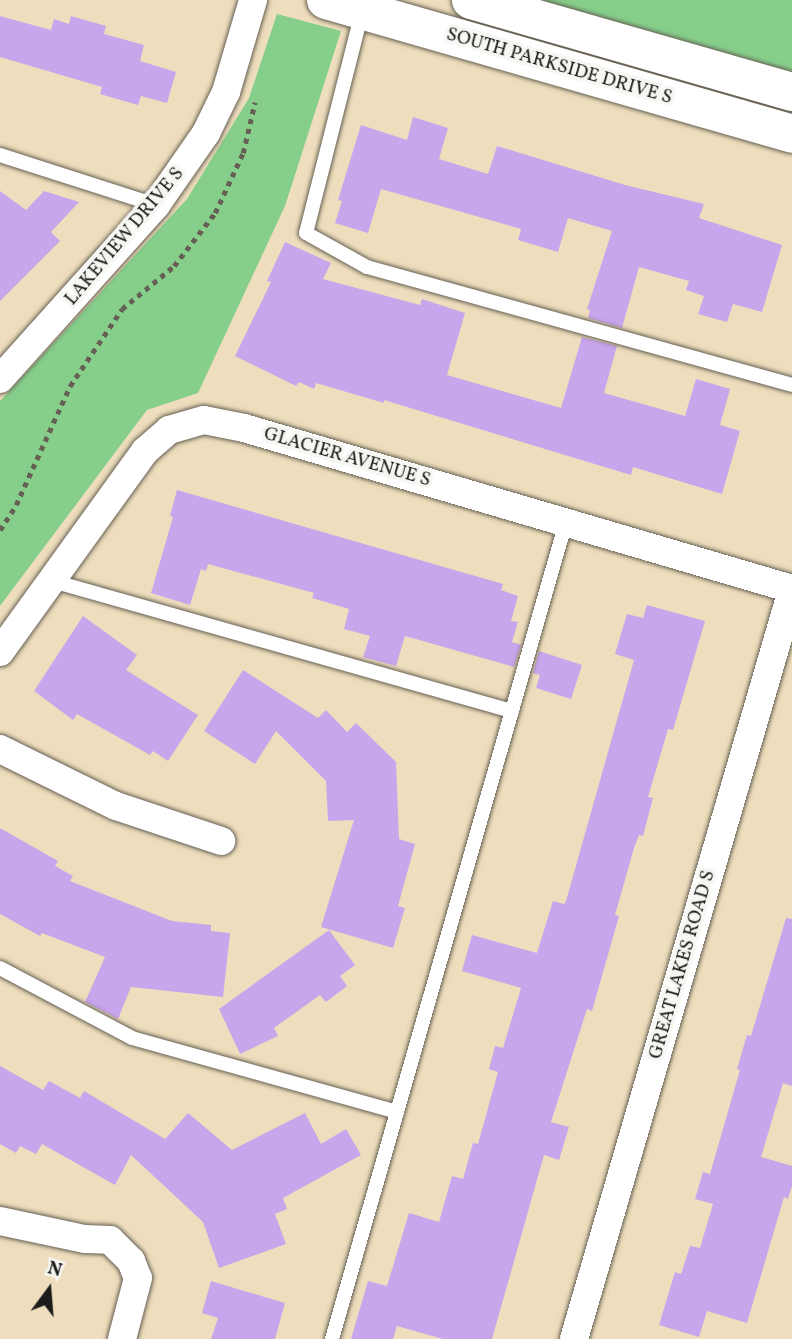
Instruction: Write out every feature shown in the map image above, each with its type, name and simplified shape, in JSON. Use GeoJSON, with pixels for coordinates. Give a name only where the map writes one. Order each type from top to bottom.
{"type":"FeatureCollection","features":[{"type":"Feature","properties":{"kind":"main road","name":"SOUTH PARKSIDE DRIVE S"},"geometry":{"type":"LineString","coordinates":[[326,0],[792,134]]}},
{"type":"Feature","properties":{"kind":"main road","name":"SOUTH PARKSIDE DRIVE S"},"geometry":{"type":"LineString","coordinates":[[471,0],[792,92]]}},
{"type":"Feature","properties":{"kind":"street","name":"LAKEVIEW DRIVE S"},"geometry":{"type":"LineString","coordinates":[[0,379],[156,205],[206,133],[226,92],[253,0]]}},
{"type":"Feature","properties":{"kind":"street","name":"GLACIER AVENUE S"},"geometry":{"type":"LineString","coordinates":[[0,652],[145,451],[169,430],[204,421],[244,428],[792,589]]}},
{"type":"Feature","properties":{"kind":"street","name":"GREAT LAKES ROAD S"},"geometry":{"type":"LineString","coordinates":[[574,1339],[792,589]]}},
{"type":"Feature","properties":{"kind":"street"},"geometry":{"type":"LineString","coordinates":[[0,749],[116,806],[221,841]]}},
{"type":"Feature","properties":{"kind":"street"},"geometry":{"type":"LineString","coordinates":[[0,1221],[85,1239],[110,1240],[131,1261],[138,1278],[122,1339]]}},
{"type":"Feature","properties":{"kind":"lane"},"geometry":{"type":"LineString","coordinates":[[363,10],[306,233],[367,267],[792,385]]}},
{"type":"Feature","properties":{"kind":"lane"},"geometry":{"type":"LineString","coordinates":[[0,155],[156,205]]}},
{"type":"Feature","properties":{"kind":"lane"},"geometry":{"type":"LineString","coordinates":[[331,1339],[566,522]]}},
{"type":"Feature","properties":{"kind":"lane"},"geometry":{"type":"LineString","coordinates":[[52,580],[512,711]]}},
{"type":"Feature","properties":{"kind":"lane"},"geometry":{"type":"LineString","coordinates":[[0,968],[132,1038],[397,1112]]}},
{"type":"Feature","properties":{"kind":"path"},"geometry":{"type":"LineString","coordinates":[[0,530],[16,505],[70,386],[122,309],[174,266],[215,214],[243,153],[258,90]]}},
{"type":"Feature","properties":{"kind":"green space"},"geometry":{"type":"Polygon","coordinates":[[[538,0],[792,0],[792,75],[538,0]]]}},
{"type":"Feature","properties":{"kind":"green space"},"geometry":{"type":"Polygon","coordinates":[[[277,14],[341,31],[285,206],[198,393],[147,410],[0,606],[0,401],[187,199],[249,98],[277,14]]]}},
{"type":"Feature","properties":{"kind":"building"},"geometry":{"type":"Polygon","coordinates":[[[0,16],[51,30],[54,19],[69,24],[71,16],[106,26],[104,34],[144,45],[140,61],[176,72],[167,103],[141,96],[138,105],[100,94],[102,87],[0,57],[0,16]]]}},
{"type":"Feature","properties":{"kind":"building"},"geometry":{"type":"Polygon","coordinates":[[[413,117],[448,128],[439,159],[488,174],[497,146],[625,185],[704,204],[699,218],[782,245],[762,312],[733,304],[727,322],[698,314],[704,296],[686,290],[689,281],[639,267],[622,328],[588,318],[590,310],[587,309],[612,231],[568,218],[558,252],[518,240],[521,229],[381,189],[368,233],[335,223],[342,201],[338,200],[361,125],[407,140],[413,117]]]}},
{"type":"Feature","properties":{"kind":"building"},"geometry":{"type":"Polygon","coordinates":[[[0,191],[26,210],[44,191],[79,202],[51,232],[60,241],[0,301],[0,191]]]}},
{"type":"Feature","properties":{"kind":"building"},"geometry":{"type":"Polygon","coordinates":[[[285,242],[331,263],[323,279],[420,305],[422,299],[465,313],[447,375],[561,408],[582,337],[617,346],[604,393],[685,416],[696,379],[730,389],[720,425],[740,431],[722,494],[633,467],[631,475],[384,400],[384,403],[316,383],[314,389],[299,382],[296,386],[235,356],[271,282],[267,281],[285,242]]]}},
{"type":"Feature","properties":{"kind":"building"},"geometry":{"type":"Polygon","coordinates":[[[177,490],[503,584],[501,590],[518,596],[511,621],[518,622],[512,642],[521,645],[514,667],[405,636],[396,666],[363,657],[370,636],[344,629],[349,609],[312,598],[314,593],[208,564],[206,571],[201,569],[190,605],[151,593],[173,517],[170,516],[177,490]]]}},
{"type":"Feature","properties":{"kind":"building"},"geometry":{"type":"Polygon","coordinates":[[[647,605],[705,621],[673,730],[668,729],[648,797],[653,798],[643,836],[639,835],[634,848],[615,915],[619,916],[592,1011],[587,1009],[551,1122],[569,1127],[559,1160],[544,1155],[492,1339],[443,1339],[397,1326],[393,1339],[351,1339],[368,1281],[387,1286],[409,1213],[439,1222],[452,1176],[463,1179],[473,1143],[478,1144],[498,1072],[489,1069],[495,1046],[503,1048],[521,988],[462,971],[472,935],[537,953],[553,901],[564,904],[566,901],[634,660],[615,654],[627,614],[643,618],[647,605]]]}},
{"type":"Feature","properties":{"kind":"building"},"geometry":{"type":"Polygon","coordinates":[[[83,616],[137,655],[126,670],[198,715],[168,761],[153,751],[150,755],[77,714],[73,720],[34,691],[83,616]]]}},
{"type":"Feature","properties":{"kind":"building"},"geometry":{"type":"Polygon","coordinates":[[[539,651],[582,665],[571,699],[536,688],[540,675],[533,673],[539,651]]]}},
{"type":"Feature","properties":{"kind":"building"},"geometry":{"type":"Polygon","coordinates":[[[243,670],[318,718],[326,710],[347,732],[356,723],[396,762],[399,839],[415,844],[398,906],[405,908],[393,948],[321,927],[354,820],[328,821],[326,781],[276,731],[255,764],[204,731],[243,670]]]}},
{"type":"Feature","properties":{"kind":"building"},"geometry":{"type":"Polygon","coordinates":[[[0,828],[58,861],[55,866],[73,876],[70,881],[172,921],[211,925],[211,931],[230,933],[223,997],[131,987],[118,1019],[85,1002],[105,957],[42,933],[40,936],[0,914],[0,828]]]}},
{"type":"Feature","properties":{"kind":"building"},"geometry":{"type":"Polygon","coordinates":[[[786,918],[792,919],[792,1086],[783,1083],[761,1157],[792,1166],[792,1186],[788,1199],[784,1197],[747,1323],[707,1311],[699,1337],[659,1325],[675,1272],[681,1274],[690,1246],[700,1248],[713,1204],[695,1199],[703,1172],[710,1174],[740,1070],[737,1069],[747,1035],[751,1036],[786,918]]]}},
{"type":"Feature","properties":{"kind":"building"},"geometry":{"type":"Polygon","coordinates":[[[329,930],[355,965],[340,976],[347,986],[326,1002],[320,995],[274,1028],[278,1036],[240,1054],[219,1009],[329,930]]]}},
{"type":"Feature","properties":{"kind":"building"},"geometry":{"type":"Polygon","coordinates":[[[0,1066],[43,1090],[49,1081],[80,1098],[84,1091],[165,1139],[188,1113],[232,1150],[305,1113],[321,1144],[346,1129],[361,1155],[283,1198],[287,1209],[275,1214],[286,1244],[219,1268],[203,1222],[131,1155],[115,1185],[42,1144],[36,1154],[20,1146],[16,1153],[0,1144],[0,1066]]]}},
{"type":"Feature","properties":{"kind":"building"},"geometry":{"type":"Polygon","coordinates":[[[211,1281],[285,1303],[275,1339],[211,1339],[218,1318],[202,1313],[211,1281]]]}}]}
